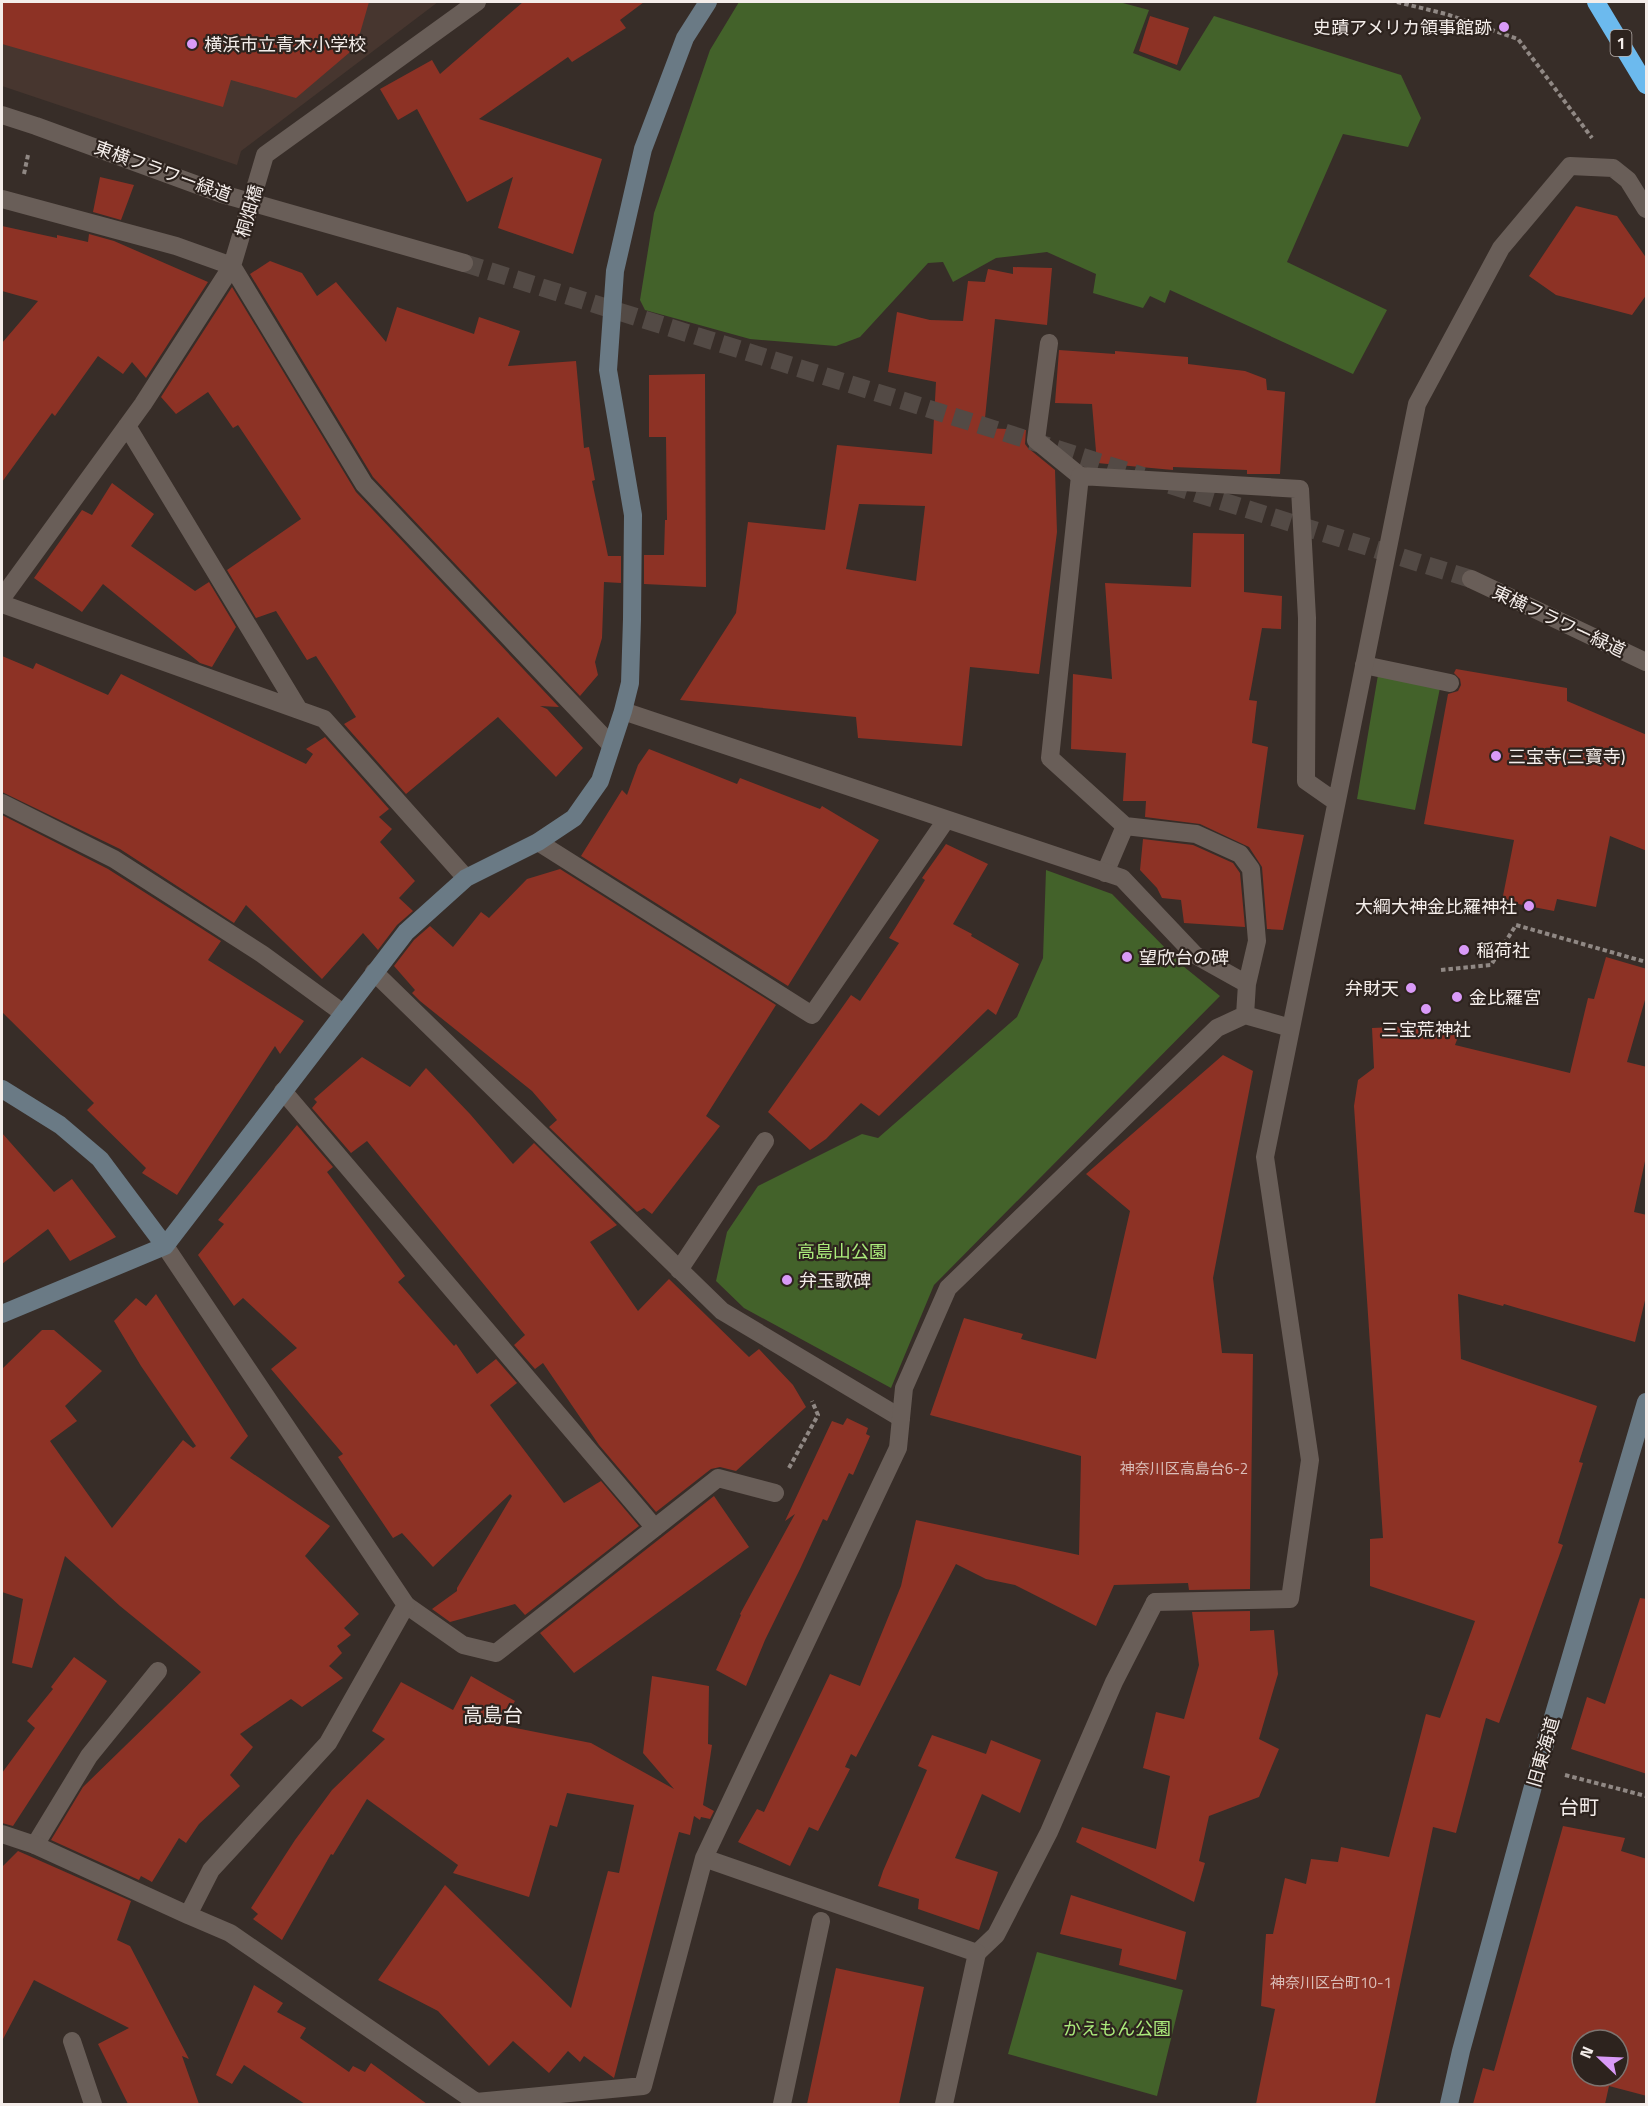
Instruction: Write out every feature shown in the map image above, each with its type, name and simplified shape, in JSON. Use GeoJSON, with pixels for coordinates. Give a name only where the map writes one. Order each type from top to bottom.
{"type":"FeatureCollection","features":[{"type":"Feature","properties":{"kind":"highway","name":"1"},"geometry":{"type":"LineString","coordinates":[[1596,2],[1647,85]]}},
{"type":"Feature","properties":{"kind":"street","name":"桐畑橋"},"geometry":{"type":"LineString","coordinates":[[2,598],[127,426],[232,266],[265,156],[477,2]]}},
{"type":"Feature","properties":{"kind":"street"},"geometry":{"type":"LineString","coordinates":[[2,1314],[165,1246],[406,932],[466,878],[538,842],[574,818],[600,781],[630,683],[633,515],[608,369],[615,271],[643,149],[685,38],[708,2]]}},
{"type":"Feature","properties":{"kind":"street","name":"東横フラワー緑道"},"geometry":{"type":"LineString","coordinates":[[2,115],[222,194],[464,263]]}},
{"type":"Feature","properties":{"kind":"street"},"geometry":{"type":"LineString","coordinates":[[944,2104],[977,1953],[996,1935],[1049,1832],[1114,1683],[1155,1602],[1290,1599],[1310,1460],[1265,1157],[1417,404],[1502,248],[1570,166],[1613,168],[1628,180],[1647,209]]}},
{"type":"Feature","properties":{"kind":"street"},"geometry":{"type":"LineString","coordinates":[[9,201],[176,246],[232,266],[364,484],[611,745]]}},
{"type":"Feature","properties":{"kind":"street"},"geometry":{"type":"LineString","coordinates":[[1048,343],[1036,440],[1080,476],[1299,489],[1307,618],[1306,781],[1336,802]]}},
{"type":"Feature","properties":{"kind":"street"},"geometry":{"type":"LineString","coordinates":[[127,426],[299,710]]}},
{"type":"Feature","properties":{"kind":"street"},"geometry":{"type":"LineString","coordinates":[[1080,476],[1050,758],[1124,830],[1196,834],[1240,854],[1251,869],[1257,940],[1247,984],[1245,1015]]}},
{"type":"Feature","properties":{"kind":"street","name":"東横フラワー緑道"},"geometry":{"type":"LineString","coordinates":[[1472,579],[1647,662]]}},
{"type":"Feature","properties":{"kind":"street"},"geometry":{"type":"LineString","coordinates":[[2,604],[324,719],[466,878]]}},
{"type":"Feature","properties":{"kind":"street"},"geometry":{"type":"LineString","coordinates":[[1364,665],[1450,683]]}},
{"type":"Feature","properties":{"kind":"street"},"geometry":{"type":"LineString","coordinates":[[623,711],[946,820],[1109,865],[1195,955],[1247,984]]}},
{"type":"Feature","properties":{"kind":"street"},"geometry":{"type":"LineString","coordinates":[[2,802],[114,859],[262,954],[342,1013]]}},
{"type":"Feature","properties":{"kind":"street"},"geometry":{"type":"LineString","coordinates":[[538,842],[812,1015],[946,820]]}},
{"type":"Feature","properties":{"kind":"street"},"geometry":{"type":"LineString","coordinates":[[1109,865],[1124,830]]}},
{"type":"Feature","properties":{"kind":"street"},"geometry":{"type":"LineString","coordinates":[[374,972],[722,1311],[901,1418]]}},
{"type":"Feature","properties":{"kind":"street"},"geometry":{"type":"LineString","coordinates":[[2,1834],[35,1845],[230,1933],[476,2103],[643,2086],[704,1858],[898,1448],[904,1388],[948,1288],[1217,1028],[1245,1015],[1291,1028]]}},
{"type":"Feature","properties":{"kind":"street"},"geometry":{"type":"LineString","coordinates":[[2,1089],[60,1125],[100,1159],[165,1246],[406,1605],[463,1645],[496,1653],[718,1478],[775,1493]]}},
{"type":"Feature","properties":{"kind":"street"},"geometry":{"type":"LineString","coordinates":[[284,1091],[655,1528]]}},
{"type":"Feature","properties":{"kind":"street"},"geometry":{"type":"LineString","coordinates":[[680,1270],[765,1141]]}},
{"type":"Feature","properties":{"kind":"street","name":"旧東海道"},"geometry":{"type":"LineString","coordinates":[[1449,2104],[1461,2051],[1538,1768],[1647,1402]]}},
{"type":"Feature","properties":{"kind":"street"},"geometry":{"type":"LineString","coordinates":[[189,1915],[211,1870],[328,1743],[406,1605]]}},
{"type":"Feature","properties":{"kind":"street"},"geometry":{"type":"LineString","coordinates":[[35,1845],[89,1756],[158,1671]]}},
{"type":"Feature","properties":{"kind":"street"},"geometry":{"type":"LineString","coordinates":[[704,1858],[977,1953]]}},
{"type":"Feature","properties":{"kind":"street"},"geometry":{"type":"LineString","coordinates":[[782,2104],[821,1921]]}},
{"type":"Feature","properties":{"kind":"street"},"geometry":{"type":"LineString","coordinates":[[72,2041],[93,2104]]}},
{"type":"Feature","properties":{"kind":"path"},"geometry":{"type":"LineString","coordinates":[[1397,2],[1446,14],[1518,39],[1566,101]]}},
{"type":"Feature","properties":{"kind":"path"},"geometry":{"type":"LineString","coordinates":[[9,201],[36,126]]}},
{"type":"Feature","properties":{"kind":"path"},"geometry":{"type":"LineString","coordinates":[[1442,970],[1491,965],[1516,925],[1647,962]]}},
{"type":"Feature","properties":{"kind":"path"},"geometry":{"type":"LineString","coordinates":[[775,1493],[818,1415],[791,1353]]}},
{"type":"Feature","properties":{"kind":"path"},"geometry":{"type":"LineString","coordinates":[[1538,1768],[1647,1796]]}},
{"type":"Feature","properties":{"kind":"shaded area","name":"横浜市立青木小学校"},"geometry":{"type":"Polygon","coordinates":[[[2,2],[438,2],[241,151],[237,165],[2,86],[2,2]]]}},
{"type":"Feature","properties":{"kind":"green space"},"geometry":{"type":"Polygon","coordinates":[[[739,2],[1119,2],[1149,10],[1133,53],[1180,71],[1214,16],[1401,75],[1421,118],[1408,147],[1343,134],[1287,262],[1387,310],[1353,374],[1170,290],[1165,303],[1150,296],[1143,308],[1093,293],[1096,274],[1047,252],[996,258],[953,282],[943,262],[928,263],[860,337],[836,346],[750,339],[645,310],[640,300],[654,213],[710,50],[739,2]]]}},
{"type":"Feature","properties":{"kind":"green space"},"geometry":{"type":"Polygon","coordinates":[[[1378,675],[1440,688],[1415,810],[1357,799],[1378,675]]]}},
{"type":"Feature","properties":{"kind":"green space","name":"高島山公園"},"geometry":{"type":"Polygon","coordinates":[[[1046,870],[1112,894],[1183,966],[1220,996],[934,1285],[891,1388],[744,1308],[716,1281],[727,1232],[758,1186],[862,1134],[878,1138],[1017,1017],[1043,958],[1046,870]]]}},
{"type":"Feature","properties":{"kind":"green space","name":"かえもん公園"},"geometry":{"type":"Polygon","coordinates":[[[1037,1952],[1183,1990],[1157,2096],[1008,2054],[1037,1952]]]}},
{"type":"Feature","properties":{"kind":"building","name":"横浜市立青木小学校"},"geometry":{"type":"Polygon","coordinates":[[[2,2],[369,2],[356,47],[296,98],[231,80],[223,107],[2,44],[2,2]]]}},
{"type":"Feature","properties":{"kind":"building"},"geometry":{"type":"Polygon","coordinates":[[[523,2],[644,2],[620,20],[626,28],[572,62],[568,57],[479,119],[602,159],[573,254],[498,228],[513,177],[467,202],[417,109],[398,120],[380,89],[432,60],[440,74],[523,2]]]}},
{"type":"Feature","properties":{"kind":"building"},"geometry":{"type":"Polygon","coordinates":[[[1150,16],[1189,28],[1177,65],[1139,51],[1150,16]]]}},
{"type":"Feature","properties":{"kind":"building"},"geometry":{"type":"Polygon","coordinates":[[[100,177],[134,185],[121,220],[93,212],[100,177]]]}},
{"type":"Feature","properties":{"kind":"building"},"geometry":{"type":"Polygon","coordinates":[[[1576,206],[1617,216],[1647,259],[1647,294],[1632,315],[1556,295],[1529,276],[1576,206]]]}},
{"type":"Feature","properties":{"kind":"building"},"geometry":{"type":"Polygon","coordinates":[[[2,226],[88,242],[89,234],[114,241],[208,282],[146,378],[132,362],[123,374],[98,356],[55,416],[52,413],[2,482],[2,343],[38,301],[2,291],[2,226]]]}},
{"type":"Feature","properties":{"kind":"building"},"geometry":{"type":"Polygon","coordinates":[[[270,261],[302,273],[317,296],[336,282],[386,342],[397,307],[474,334],[479,317],[520,331],[508,366],[576,361],[584,448],[589,447],[595,480],[592,481],[608,556],[621,556],[621,583],[604,582],[602,638],[595,662],[598,675],[580,696],[373,477],[250,274],[270,261]]]}},
{"type":"Feature","properties":{"kind":"building"},"geometry":{"type":"Polygon","coordinates":[[[1013,267],[1052,268],[1047,325],[995,319],[984,428],[1026,430],[1025,444],[1055,470],[1057,532],[1039,674],[970,667],[962,746],[858,738],[856,717],[680,700],[736,613],[748,522],[825,530],[837,445],[932,454],[936,382],[888,372],[897,312],[930,320],[963,321],[968,281],[985,282],[988,269],[1013,274],[1013,267]],[[859,504],[846,569],[916,581],[925,506],[859,504]]]}},
{"type":"Feature","properties":{"kind":"building"},"geometry":{"type":"Polygon","coordinates":[[[232,287],[356,492],[559,707],[540,706],[547,709],[583,748],[556,777],[498,717],[406,794],[344,724],[356,717],[316,656],[307,660],[276,611],[256,618],[227,570],[301,519],[238,425],[233,428],[208,392],[176,414],[161,397],[232,287]]]}},
{"type":"Feature","properties":{"kind":"building"},"geometry":{"type":"Polygon","coordinates":[[[1059,350],[1115,354],[1115,351],[1188,357],[1188,364],[1245,371],[1266,379],[1267,390],[1285,392],[1280,474],[1247,474],[1247,470],[1173,467],[1173,470],[1097,463],[1092,404],[1055,403],[1059,350]]]}},
{"type":"Feature","properties":{"kind":"building"},"geometry":{"type":"Polygon","coordinates":[[[705,374],[706,587],[644,584],[644,555],[664,555],[665,520],[667,520],[666,437],[649,437],[649,375],[705,374]]]}},
{"type":"Feature","properties":{"kind":"building"},"geometry":{"type":"Polygon","coordinates":[[[112,483],[154,514],[131,546],[195,591],[209,582],[236,627],[212,667],[200,663],[103,584],[82,612],[34,578],[82,510],[92,515],[112,483]]]}},
{"type":"Feature","properties":{"kind":"building"},"geometry":{"type":"Polygon","coordinates":[[[1193,533],[1244,534],[1244,592],[1282,596],[1281,629],[1262,628],[1249,700],[1257,701],[1252,743],[1268,747],[1257,828],[1304,835],[1283,930],[1267,929],[1262,867],[1249,847],[1200,824],[1145,817],[1146,801],[1123,801],[1126,753],[1071,749],[1073,674],[1112,679],[1105,583],[1191,587],[1193,533]]]}},
{"type":"Feature","properties":{"kind":"building"},"geometry":{"type":"Polygon","coordinates":[[[2,656],[33,669],[36,663],[108,695],[121,674],[306,764],[313,754],[306,749],[325,737],[389,809],[379,817],[392,829],[380,842],[415,881],[399,898],[413,911],[397,925],[378,950],[363,933],[322,979],[246,905],[234,923],[120,849],[2,792],[2,656]]]}},
{"type":"Feature","properties":{"kind":"building"},"geometry":{"type":"Polygon","coordinates":[[[1456,669],[1567,688],[1567,701],[1647,735],[1647,851],[1610,836],[1596,907],[1557,899],[1554,911],[1502,901],[1514,840],[1424,824],[1448,694],[1458,691],[1461,685],[1460,679],[1454,673],[1456,669]]]}},
{"type":"Feature","properties":{"kind":"building"},"geometry":{"type":"Polygon","coordinates":[[[649,749],[737,784],[740,778],[820,809],[822,806],[879,840],[788,986],[581,856],[622,790],[627,795],[638,765],[649,749]]]}},
{"type":"Feature","properties":{"kind":"building"},"geometry":{"type":"Polygon","coordinates":[[[2,815],[108,869],[221,941],[208,960],[304,1021],[280,1054],[275,1046],[177,1195],[142,1173],[146,1168],[87,1110],[94,1103],[2,1012],[2,815]]]}},
{"type":"Feature","properties":{"kind":"building"},"geometry":{"type":"Polygon","coordinates":[[[1143,839],[1193,845],[1233,863],[1240,873],[1245,927],[1184,923],[1181,900],[1162,898],[1157,888],[1140,870],[1143,839]]]}},
{"type":"Feature","properties":{"kind":"building"},"geometry":{"type":"Polygon","coordinates":[[[946,844],[988,864],[953,924],[1019,964],[996,1015],[988,1009],[879,1116],[861,1103],[826,1139],[810,1150],[768,1112],[851,995],[860,1001],[899,943],[889,938],[925,880],[922,878],[946,844]]]}},
{"type":"Feature","properties":{"kind":"building"},"geometry":{"type":"Polygon","coordinates":[[[560,869],[776,1005],[706,1116],[720,1126],[652,1214],[644,1208],[637,1212],[549,1127],[557,1120],[532,1091],[420,1001],[412,993],[415,990],[394,966],[414,940],[430,926],[453,947],[481,912],[489,918],[527,879],[560,869]]]}},
{"type":"Feature","properties":{"kind":"building"},"geometry":{"type":"Polygon","coordinates":[[[1606,957],[1647,969],[1647,993],[1627,1062],[1647,1067],[1647,1152],[1634,1212],[1647,1215],[1647,1292],[1635,1342],[1504,1304],[1503,1306],[1458,1294],[1461,1359],[1597,1406],[1579,1462],[1583,1463],[1558,1543],[1563,1545],[1499,1723],[1486,1718],[1456,1833],[1433,1827],[1375,2104],[1256,2104],[1275,2009],[1261,2006],[1266,1934],[1273,1934],[1285,1878],[1306,1884],[1311,1859],[1338,1862],[1341,1847],[1389,1857],[1426,1714],[1440,1718],[1475,1621],[1370,1586],[1370,1539],[1383,1538],[1354,1106],[1358,1080],[1374,1068],[1372,1028],[1463,1024],[1455,1045],[1570,1073],[1588,998],[1594,999],[1606,957]]]}},
{"type":"Feature","properties":{"kind":"building"},"geometry":{"type":"Polygon","coordinates":[[[1223,1055],[1253,1071],[1213,1278],[1222,1353],[1253,1354],[1250,1589],[1189,1590],[1188,1583],[1114,1585],[1096,1626],[1015,1585],[986,1579],[956,1564],[856,1757],[851,1754],[845,1767],[850,1769],[818,1831],[809,1827],[790,1866],[738,1842],[757,1809],[764,1812],[830,1674],[860,1686],[901,1586],[916,1520],[1079,1555],[1081,1456],[930,1415],[964,1318],[1023,1334],[1021,1339],[1096,1359],[1130,1211],[1086,1174],[1223,1055]]]}},
{"type":"Feature","properties":{"kind":"building"},"geometry":{"type":"Polygon","coordinates":[[[362,1057],[410,1087],[426,1068],[513,1164],[534,1143],[617,1225],[590,1242],[638,1311],[669,1279],[749,1357],[759,1349],[793,1385],[806,1407],[736,1471],[720,1467],[711,1469],[656,1512],[599,1445],[543,1363],[535,1369],[514,1345],[525,1335],[367,1141],[351,1153],[312,1108],[317,1102],[314,1099],[362,1057]]]}},
{"type":"Feature","properties":{"kind":"building"},"geometry":{"type":"Polygon","coordinates":[[[297,1125],[333,1167],[327,1172],[405,1276],[398,1282],[454,1346],[456,1344],[477,1374],[496,1359],[517,1383],[490,1405],[564,1503],[601,1481],[639,1526],[525,1615],[515,1604],[450,1622],[432,1609],[457,1591],[512,1496],[510,1494],[433,1567],[402,1533],[393,1538],[338,1457],[343,1454],[271,1369],[297,1348],[243,1298],[234,1306],[198,1255],[224,1224],[218,1220],[297,1125]]]}},
{"type":"Feature","properties":{"kind":"building"},"geometry":{"type":"Polygon","coordinates":[[[2,1133],[54,1192],[72,1179],[116,1237],[70,1261],[48,1229],[2,1264],[2,1133]]]}},
{"type":"Feature","properties":{"kind":"building"},"geometry":{"type":"Polygon","coordinates":[[[156,1294],[248,1436],[230,1458],[330,1526],[305,1556],[359,1614],[344,1628],[351,1635],[337,1646],[342,1653],[329,1666],[343,1678],[302,1707],[291,1699],[240,1734],[253,1747],[230,1775],[240,1786],[199,1824],[186,1843],[179,1838],[152,1882],[141,1876],[139,1880],[51,1840],[83,1787],[201,1672],[120,1606],[65,1556],[32,1668],[12,1663],[23,1599],[2,1592],[2,1369],[42,1330],[54,1330],[102,1371],[65,1406],[77,1421],[50,1441],[112,1528],[183,1440],[193,1448],[196,1446],[141,1366],[114,1321],[136,1298],[146,1306],[156,1294]]]}},
{"type":"Feature","properties":{"kind":"building"},"geometry":{"type":"Polygon","coordinates":[[[847,1418],[868,1428],[866,1434],[870,1436],[853,1475],[849,1473],[827,1521],[823,1519],[765,1640],[746,1686],[716,1670],[740,1614],[795,1514],[785,1521],[832,1421],[843,1425],[847,1418]]]}},
{"type":"Feature","properties":{"kind":"building"},"geometry":{"type":"Polygon","coordinates":[[[714,1496],[749,1547],[574,1673],[540,1633],[714,1496]]]}},
{"type":"Feature","properties":{"kind":"building"},"geometry":{"type":"Polygon","coordinates":[[[1640,1598],[1647,1599],[1647,1774],[1571,1749],[1587,1697],[1605,1704],[1640,1598]]]}},
{"type":"Feature","properties":{"kind":"building"},"geometry":{"type":"Polygon","coordinates":[[[1250,1611],[1250,1631],[1274,1630],[1278,1674],[1259,1739],[1279,1749],[1259,1797],[1209,1816],[1199,1861],[1205,1863],[1194,1902],[1076,1842],[1082,1827],[1156,1849],[1170,1776],[1143,1768],[1156,1712],[1184,1719],[1199,1665],[1192,1612],[1250,1611]]]}},
{"type":"Feature","properties":{"kind":"building"},"geometry":{"type":"Polygon","coordinates":[[[74,1657],[107,1681],[13,1826],[2,1823],[2,1773],[35,1728],[27,1721],[53,1689],[51,1687],[74,1657]]]}},
{"type":"Feature","properties":{"kind":"building"},"geometry":{"type":"Polygon","coordinates":[[[471,1676],[515,1701],[500,1725],[591,1743],[674,1789],[643,1753],[652,1676],[709,1686],[708,1744],[712,1745],[703,1805],[714,1811],[710,1819],[701,1817],[700,1820],[694,1816],[690,1835],[679,1832],[614,2078],[584,2056],[580,2062],[568,2051],[549,2073],[513,2041],[489,2066],[438,2011],[378,1980],[445,1885],[571,2008],[608,1871],[619,1873],[634,1805],[567,1793],[557,1827],[550,1825],[529,1897],[453,1873],[458,1865],[367,1799],[333,1855],[331,1854],[282,1940],[253,1919],[258,1914],[251,1908],[295,1840],[332,1790],[385,1739],[372,1731],[401,1682],[453,1710],[471,1676]]]}},
{"type":"Feature","properties":{"kind":"building"},"geometry":{"type":"Polygon","coordinates":[[[932,1735],[986,1754],[991,1740],[1041,1760],[1020,1813],[982,1794],[955,1858],[998,1872],[979,1930],[918,1909],[919,1899],[878,1886],[927,1770],[918,1766],[932,1735]]]}},
{"type":"Feature","properties":{"kind":"building"},"geometry":{"type":"Polygon","coordinates":[[[1563,1826],[1625,1838],[1621,1851],[1647,1859],[1647,2096],[1617,2088],[1630,2088],[1630,2028],[1570,2028],[1570,2088],[1609,2088],[1605,2104],[1473,2104],[1483,2068],[1494,2071],[1563,1826]]]}},
{"type":"Feature","properties":{"kind":"building"},"geometry":{"type":"Polygon","coordinates":[[[18,1851],[131,1901],[117,1940],[130,1946],[189,2059],[182,2056],[199,2104],[128,2104],[98,2044],[129,2028],[34,1980],[2,2041],[2,1867],[18,1851]]]}},
{"type":"Feature","properties":{"kind":"building"},"geometry":{"type":"Polygon","coordinates":[[[1071,1895],[1186,1932],[1176,1980],[1119,1965],[1122,1949],[1060,1934],[1071,1895]]]}},
{"type":"Feature","properties":{"kind":"building"},"geometry":{"type":"Polygon","coordinates":[[[836,1968],[924,1987],[899,2104],[807,2104],[836,1968]]]}},
{"type":"Feature","properties":{"kind":"building"},"geometry":{"type":"Polygon","coordinates":[[[254,1985],[283,2003],[277,2012],[306,2028],[300,2038],[349,2072],[353,2066],[365,2072],[371,2063],[427,2104],[305,2104],[244,2065],[232,2084],[216,2075],[254,1985]]]}},
{"type":"Feature","properties":{"kind":"tunnel"},"geometry":{"type":"LineString","coordinates":[[464,263],[1143,476]]}},
{"type":"Feature","properties":{"kind":"tunnel"},"geometry":{"type":"LineString","coordinates":[[1170,485],[1471,579]]}},
{"type":"Feature","properties":{"kind":"place","name":"史蹟アメリカ領事館跡"},"geometry":{"type":"Point","coordinates":[1504,27]}},
{"type":"Feature","properties":{"kind":"place","name":"横浜市立青木小学校"},"geometry":{"type":"Point","coordinates":[192,44]}},
{"type":"Feature","properties":{"kind":"place","name":"三宝寺(三寶寺)"},"geometry":{"type":"Point","coordinates":[1496,756]}},
{"type":"Feature","properties":{"kind":"place","name":"大綱大神金比羅神社"},"geometry":{"type":"Point","coordinates":[1529,906]}},
{"type":"Feature","properties":{"kind":"place","name":"稲荷社"},"geometry":{"type":"Point","coordinates":[1464,950]}},
{"type":"Feature","properties":{"kind":"place","name":"望欣台の碑"},"geometry":{"type":"Point","coordinates":[1127,957]}},
{"type":"Feature","properties":{"kind":"place","name":"弁財天"},"geometry":{"type":"Point","coordinates":[1411,988]}},
{"type":"Feature","properties":{"kind":"place","name":"金比羅宮"},"geometry":{"type":"Point","coordinates":[1457,997]}},
{"type":"Feature","properties":{"kind":"place","name":"三宝荒神社"},"geometry":{"type":"Point","coordinates":[1426,1009]}},
{"type":"Feature","properties":{"kind":"place","name":"弁玉歌碑"},"geometry":{"type":"Point","coordinates":[787,1280]}},
{"type":"Feature","properties":{"kind":"district","name":"高島台"},"geometry":{"type":"Point","coordinates":[493,1714]}},
{"type":"Feature","properties":{"kind":"district","name":"台町"},"geometry":{"type":"Point","coordinates":[1579,1806]}}]}
